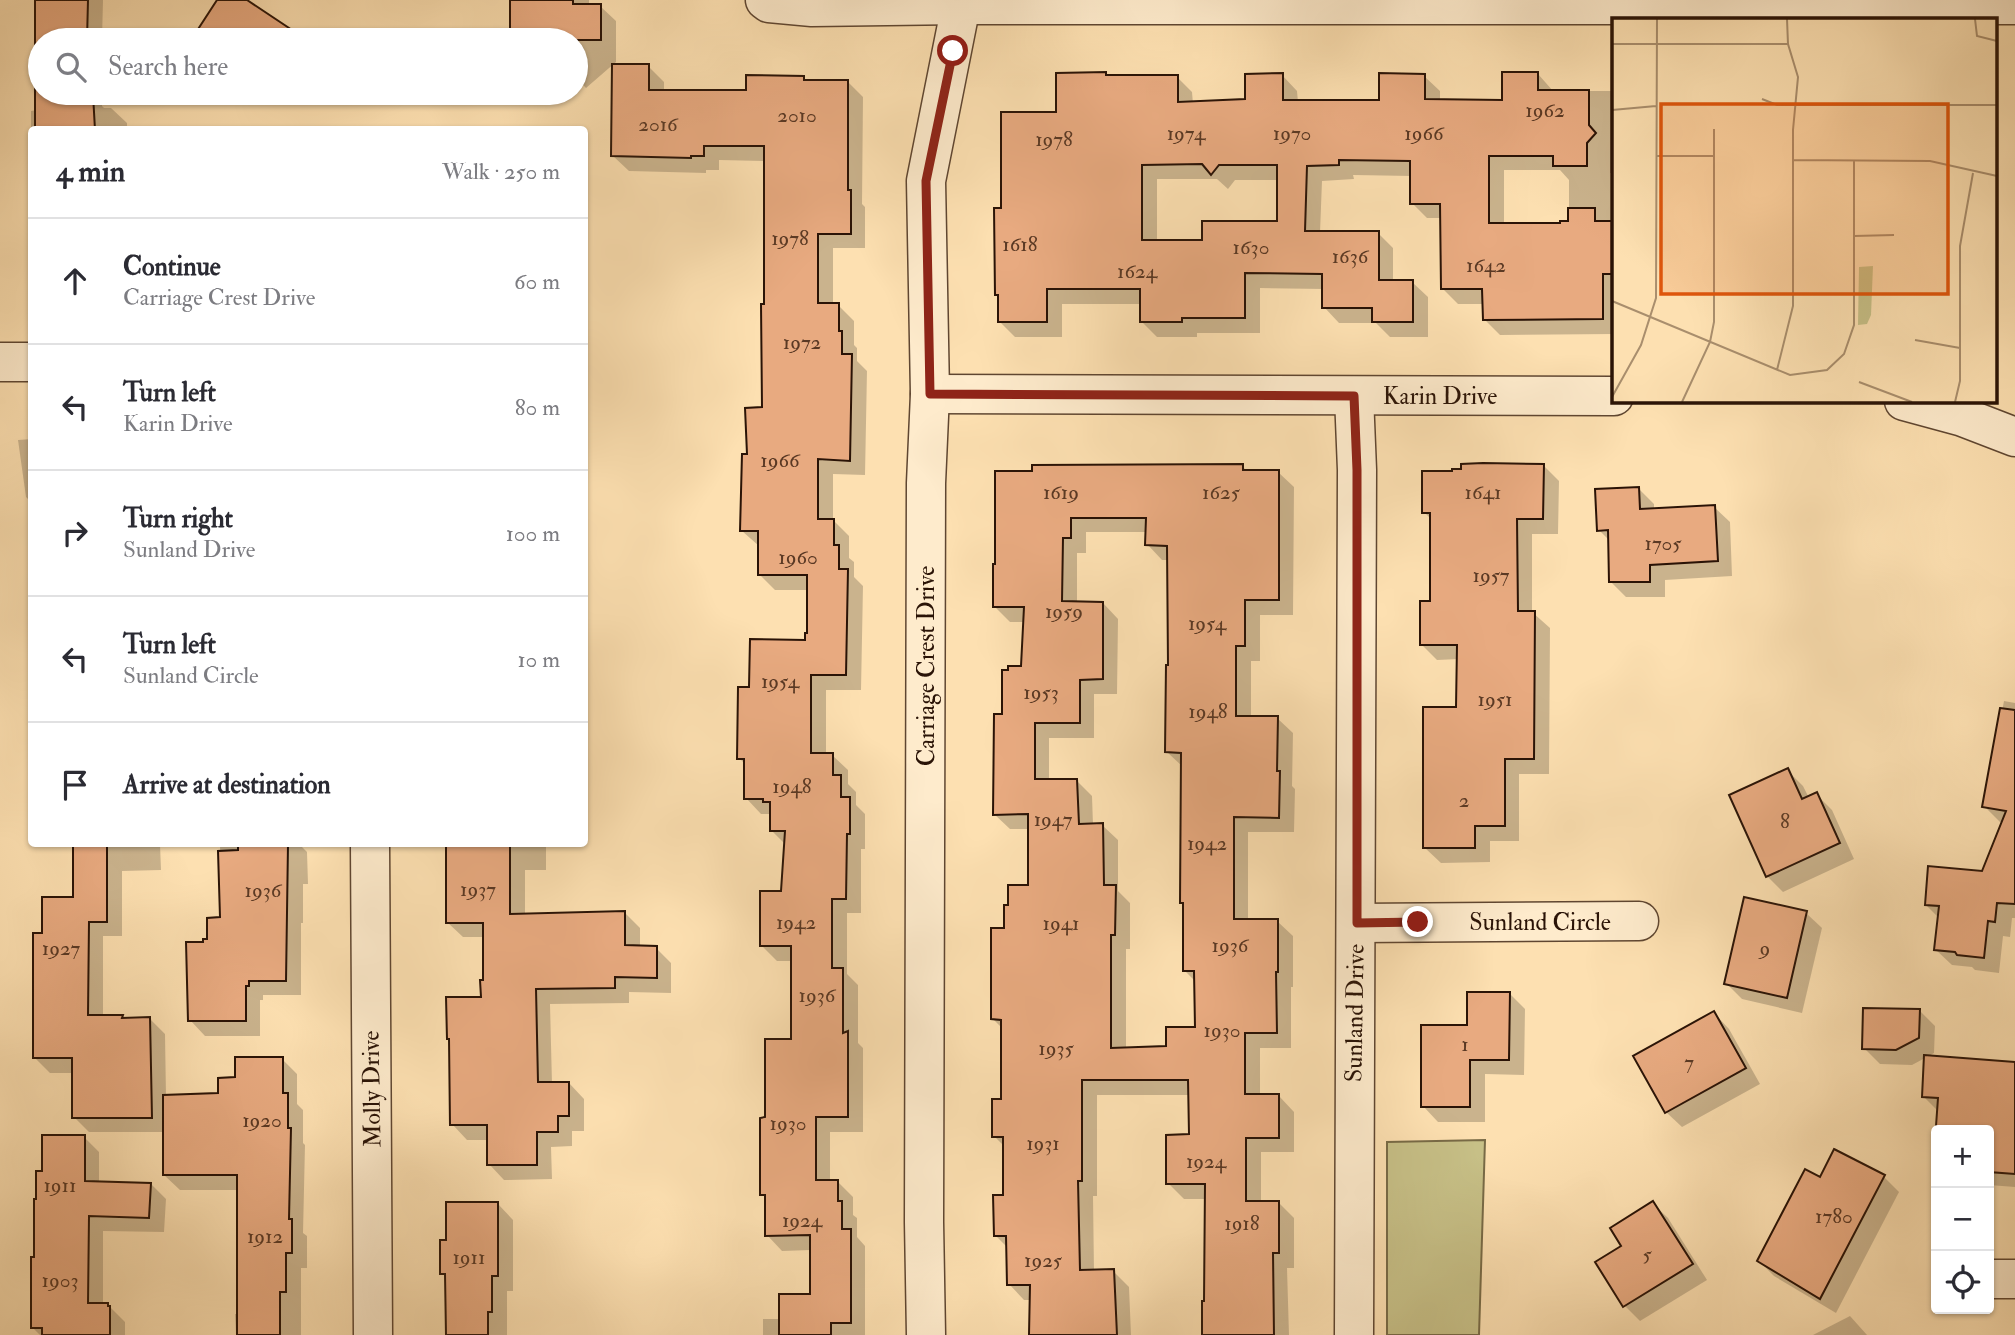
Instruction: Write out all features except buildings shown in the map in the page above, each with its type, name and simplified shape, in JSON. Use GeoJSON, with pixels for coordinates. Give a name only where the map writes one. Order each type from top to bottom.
{"type":"FeatureCollection","features":[{"type":"Feature","properties":{"kind":"street"},"geometry":{"type":"LineString","coordinates":[[765,0],[769,3],[812,7],[962,3],[2015,5]]}},
{"type":"Feature","properties":{"kind":"street","name":"Carriage Crest Drive"},"geometry":{"type":"LineString","coordinates":[[926,1335],[923,1222],[926,483],[930,394],[926,181],[962,3]]}},
{"type":"Feature","properties":{"kind":"street"},"geometry":{"type":"LineString","coordinates":[[0,362],[28,362]]}},
{"type":"Feature","properties":{"kind":"street","name":"Karin Drive"},"geometry":{"type":"LineString","coordinates":[[930,394],[1612,396]]}},
{"type":"Feature","properties":{"kind":"street","name":"Sunland Drive"},"geometry":{"type":"LineString","coordinates":[[1354,396],[1357,470],[1354,1335]]}},
{"type":"Feature","properties":{"kind":"street"},"geometry":{"type":"LineString","coordinates":[[1908,402],[1963,417],[2015,437]]}},
{"type":"Feature","properties":{"kind":"street","name":"Molly Drive"},"geometry":{"type":"LineString","coordinates":[[370,847],[373,1335]]}},
{"type":"Feature","properties":{"kind":"street","name":"Sunland Circle"},"geometry":{"type":"LineString","coordinates":[[1357,923],[1639,921]]}},
{"type":"Feature","properties":{"kind":"street"},"geometry":{"type":"LineString","coordinates":[[1994,1279],[2015,1279]]}},
{"type":"Feature","properties":{"kind":"shaded area"},"geometry":{"type":"Polygon","coordinates":[[[1485,1140],[1479,1335],[1387,1335],[1387,1142],[1485,1140]]]}},
{"type":"Feature","properties":{"kind":"route"},"geometry":{"type":"LineString","coordinates":[[953,51],[926,181],[930,394],[1354,396],[1357,470],[1357,923],[1418,922]]}}]}
